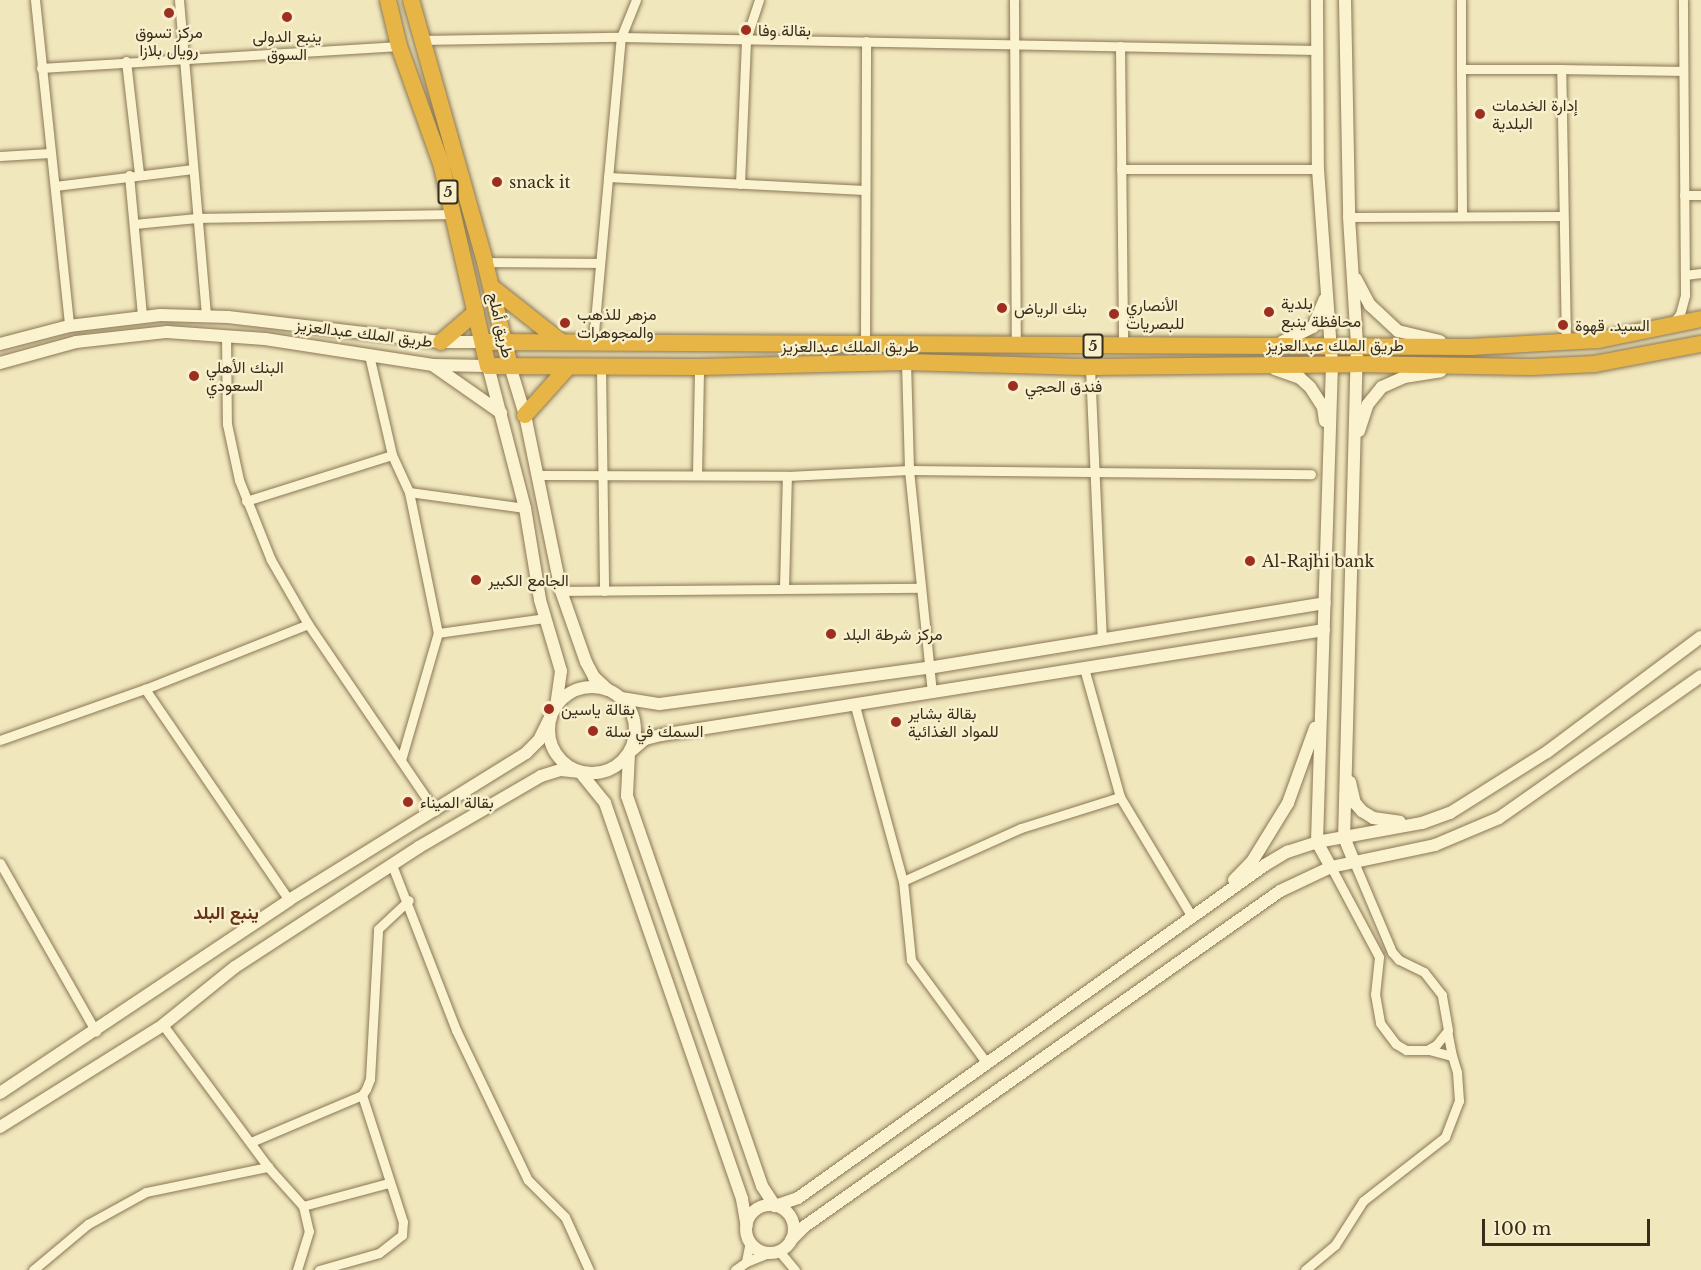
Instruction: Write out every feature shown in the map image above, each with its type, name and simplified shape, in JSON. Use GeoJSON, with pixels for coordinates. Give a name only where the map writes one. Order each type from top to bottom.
{"type":"FeatureCollection","features":[{"type":"Feature","properties":{"kind":"highway","name":"طريق أملج"},"geometry":{"type":"LineString","coordinates":[[388,0],[399,46],[441,163],[488,366],[510,366],[486,262],[420,40],[411,0]]}},
{"type":"Feature","properties":{"kind":"highway"},"geometry":{"type":"LineString","coordinates":[[492,288],[560,342]]}},
{"type":"Feature","properties":{"kind":"highway"},"geometry":{"type":"LineString","coordinates":[[441,342],[476,312]]}},
{"type":"Feature","properties":{"kind":"highway","name":"طريق الملك عبدالعزيز"},"geometry":{"type":"LineString","coordinates":[[483,342],[1123,347],[1357,344],[1471,347],[1566,343],[1669,328],[1701,319]]}},
{"type":"Feature","properties":{"kind":"highway","name":"طريق الملك عبدالعزيز"},"geometry":{"type":"LineString","coordinates":[[510,366],[601,368],[906,362],[1090,367],[1595,364],[1701,344]]}},
{"type":"Feature","properties":{"kind":"highway"},"geometry":{"type":"LineString","coordinates":[[525,415],[568,367]]}},
{"type":"Feature","properties":{"kind":"street"},"geometry":{"type":"LineString","coordinates":[[35,0],[69,326]]}},
{"type":"Feature","properties":{"kind":"street"},"geometry":{"type":"LineString","coordinates":[[179,0],[206,316]]}},
{"type":"Feature","properties":{"kind":"street"},"geometry":{"type":"LineString","coordinates":[[593,343],[621,37],[636,0]]}},
{"type":"Feature","properties":{"kind":"street"},"geometry":{"type":"LineString","coordinates":[[740,184],[746,39],[759,0]]}},
{"type":"Feature","properties":{"kind":"street"},"geometry":{"type":"LineString","coordinates":[[1014,0],[1016,346]]}},
{"type":"Feature","properties":{"kind":"street"},"geometry":{"type":"LineString","coordinates":[[1317,0],[1318,169],[1332,344],[1317,842],[1379,957],[1375,994],[1380,1023],[1396,1044],[1416,1052],[1436,1045],[1448,1030]]}},
{"type":"Feature","properties":{"kind":"street"},"geometry":{"type":"LineString","coordinates":[[1305,1270],[1335,1245],[1363,1201],[1445,1137],[1460,1101],[1458,1072],[1452,1056],[1442,994],[1424,972],[1399,960],[1392,952],[1344,837],[1357,344],[1349,217],[1345,0]]}},
{"type":"Feature","properties":{"kind":"street"},"geometry":{"type":"LineString","coordinates":[[1461,0],[1462,215]]}},
{"type":"Feature","properties":{"kind":"street"},"geometry":{"type":"LineString","coordinates":[[1669,328],[1683,307],[1685,275],[1683,0]]}},
{"type":"Feature","properties":{"kind":"street"},"geometry":{"type":"LineString","coordinates":[[420,40],[621,37],[1318,50]]}},
{"type":"Feature","properties":{"kind":"street"},"geometry":{"type":"LineString","coordinates":[[865,346],[866,41]]}},
{"type":"Feature","properties":{"kind":"street"},"geometry":{"type":"LineString","coordinates":[[41,68],[184,57],[399,46]]}},
{"type":"Feature","properties":{"kind":"street"},"geometry":{"type":"LineString","coordinates":[[1120,46],[1123,347]]}},
{"type":"Feature","properties":{"kind":"street"},"geometry":{"type":"LineString","coordinates":[[126,61],[134,174],[134,224],[142,316]]}},
{"type":"Feature","properties":{"kind":"street"},"geometry":{"type":"LineString","coordinates":[[1461,69],[1683,71]]}},
{"type":"Feature","properties":{"kind":"street"},"geometry":{"type":"LineString","coordinates":[[1560,69],[1566,343]]}},
{"type":"Feature","properties":{"kind":"street"},"geometry":{"type":"LineString","coordinates":[[0,156],[50,153]]}},
{"type":"Feature","properties":{"kind":"street"},"geometry":{"type":"LineString","coordinates":[[55,186],[134,174],[193,169]]}},
{"type":"Feature","properties":{"kind":"street"},"geometry":{"type":"LineString","coordinates":[[1121,169],[1318,169]]}},
{"type":"Feature","properties":{"kind":"street"},"geometry":{"type":"LineString","coordinates":[[608,177],[865,190]]}},
{"type":"Feature","properties":{"kind":"street"},"geometry":{"type":"LineString","coordinates":[[1683,195],[1701,195]]}},
{"type":"Feature","properties":{"kind":"street"},"geometry":{"type":"LineString","coordinates":[[134,224],[197,218],[453,214]]}},
{"type":"Feature","properties":{"kind":"street"},"geometry":{"type":"LineString","coordinates":[[1349,217],[1563,216]]}},
{"type":"Feature","properties":{"kind":"street"},"geometry":{"type":"LineString","coordinates":[[486,262],[600,263]]}},
{"type":"Feature","properties":{"kind":"street"},"geometry":{"type":"LineString","coordinates":[[1352,268],[1370,305],[1398,331],[1471,347]]}},
{"type":"Feature","properties":{"kind":"street"},"geometry":{"type":"LineString","coordinates":[[1685,275],[1701,273]]}},
{"type":"Feature","properties":{"kind":"street"},"geometry":{"type":"LineString","coordinates":[[1251,346],[1288,341],[1314,327],[1324,306],[1326,282]]}},
{"type":"Feature","properties":{"kind":"street","name":"طريق الملك عبدالعزيز"},"geometry":{"type":"LineString","coordinates":[[0,344],[69,326],[142,316],[206,316],[441,342],[483,342]]}},
{"type":"Feature","properties":{"kind":"street","name":"طريق الملك عبدالعزيز"},"geometry":{"type":"LineString","coordinates":[[0,363],[122,334],[225,335],[434,365],[488,366]]}},
{"type":"Feature","properties":{"kind":"street"},"geometry":{"type":"LineString","coordinates":[[225,335],[227,424],[246,501],[271,560],[308,624],[435,811]]}},
{"type":"Feature","properties":{"kind":"street"},"geometry":{"type":"LineString","coordinates":[[369,356],[392,455],[409,492],[438,633],[401,760]]}},
{"type":"Feature","properties":{"kind":"street"},"geometry":{"type":"LineString","coordinates":[[906,362],[909,470],[919,588],[932,693]]}},
{"type":"Feature","properties":{"kind":"street"},"geometry":{"type":"LineString","coordinates":[[434,365],[501,413]]}},
{"type":"Feature","properties":{"kind":"street"},"geometry":{"type":"LineString","coordinates":[[1256,365],[1288,372],[1310,387],[1323,407],[1330,448]]}},
{"type":"Feature","properties":{"kind":"street"},"geometry":{"type":"LineString","coordinates":[[0,1093],[96,1032],[289,900],[526,753],[539,740],[556,705],[561,671],[545,618],[525,508],[488,366]]}},
{"type":"Feature","properties":{"kind":"street"},"geometry":{"type":"LineString","coordinates":[[510,366],[525,415],[561,591],[586,662],[594,677],[621,698],[660,704],[928,668],[1102,637],[1325,603]]}},
{"type":"Feature","properties":{"kind":"street"},"geometry":{"type":"LineString","coordinates":[[1354,449],[1368,404],[1382,387],[1404,377],[1471,366]]}},
{"type":"Feature","properties":{"kind":"street"},"geometry":{"type":"LineString","coordinates":[[697,475],[699,367]]}},
{"type":"Feature","properties":{"kind":"street"},"geometry":{"type":"LineString","coordinates":[[1090,367],[1102,637]]}},
{"type":"Feature","properties":{"kind":"street"},"geometry":{"type":"LineString","coordinates":[[601,368],[600,475],[604,591]]}},
{"type":"Feature","properties":{"kind":"street"},"geometry":{"type":"LineString","coordinates":[[246,501],[392,455]]}},
{"type":"Feature","properties":{"kind":"street"},"geometry":{"type":"LineString","coordinates":[[538,475],[787,476],[909,470],[1311,474]]}},
{"type":"Feature","properties":{"kind":"street"},"geometry":{"type":"LineString","coordinates":[[784,587],[787,476]]}},
{"type":"Feature","properties":{"kind":"street"},"geometry":{"type":"LineString","coordinates":[[409,492],[525,508]]}},
{"type":"Feature","properties":{"kind":"street"},"geometry":{"type":"LineString","coordinates":[[561,591],[784,587],[919,588]]}},
{"type":"Feature","properties":{"kind":"street"},"geometry":{"type":"LineString","coordinates":[[438,633],[545,618]]}},
{"type":"Feature","properties":{"kind":"street"},"geometry":{"type":"LineString","coordinates":[[0,740],[145,689],[308,624]]}},
{"type":"Feature","properties":{"kind":"street"},"geometry":{"type":"LineString","coordinates":[[0,1126],[163,1025],[235,968],[392,865],[541,776],[561,770],[608,771],[645,739],[661,735],[1324,630]]}},
{"type":"Feature","properties":{"kind":"street"},"geometry":{"type":"LineString","coordinates":[[747,1226],[759,1208],[775,1206],[798,1198],[986,1062],[1287,852],[1317,842],[1422,823],[1473,801],[1547,752],[1701,637]]}},
{"type":"Feature","properties":{"kind":"street"},"geometry":{"type":"LineString","coordinates":[[1084,668],[1120,797],[1192,917]]}},
{"type":"Feature","properties":{"kind":"street"},"geometry":{"type":"LineString","coordinates":[[735,1270],[746,1262],[774,1252],[814,1219],[1280,891],[1331,867],[1436,845],[1499,818],[1701,676]]}},
{"type":"Feature","properties":{"kind":"street"},"geometry":{"type":"LineString","coordinates":[[1217,899],[1252,860],[1288,803],[1313,740],[1322,688]]}},
{"type":"Feature","properties":{"kind":"street"},"geometry":{"type":"LineString","coordinates":[[145,689],[289,900]]}},
{"type":"Feature","properties":{"kind":"street"},"geometry":{"type":"LineString","coordinates":[[556,705],[579,689],[608,690]]}},
{"type":"Feature","properties":{"kind":"street"},"geometry":{"type":"LineString","coordinates":[[621,698],[635,724],[629,753],[627,796],[762,1186],[775,1206],[793,1221],[791,1240]]}},
{"type":"Feature","properties":{"kind":"street"},"geometry":{"type":"LineString","coordinates":[[855,706],[903,881],[911,960],[986,1062]]}},
{"type":"Feature","properties":{"kind":"street"},"geometry":{"type":"LineString","coordinates":[[550,717],[549,738],[557,757],[580,772],[605,803],[742,1199],[750,1241],[746,1262]]}},
{"type":"Feature","properties":{"kind":"street"},"geometry":{"type":"LineString","coordinates":[[1346,741],[1351,791],[1362,811],[1387,822],[1422,823]]}},
{"type":"Feature","properties":{"kind":"street"},"geometry":{"type":"LineString","coordinates":[[903,881],[1022,828],[1120,797]]}},
{"type":"Feature","properties":{"kind":"street"},"geometry":{"type":"LineString","coordinates":[[0,863],[96,1032]]}},
{"type":"Feature","properties":{"kind":"street"},"geometry":{"type":"LineString","coordinates":[[392,865],[409,900],[456,1030],[528,1180],[565,1217],[589,1270]]}},
{"type":"Feature","properties":{"kind":"street"},"geometry":{"type":"LineString","coordinates":[[251,1142],[362,1095],[370,1079],[378,929],[409,900]]}},
{"type":"Feature","properties":{"kind":"street"},"geometry":{"type":"LineString","coordinates":[[163,1025],[268,1167],[303,1206],[309,1231],[297,1270]]}},
{"type":"Feature","properties":{"kind":"street"},"geometry":{"type":"LineString","coordinates":[[1426,1050],[1452,1056]]}},
{"type":"Feature","properties":{"kind":"street"},"geometry":{"type":"LineString","coordinates":[[319,1270],[379,1253],[402,1235],[403,1222],[362,1095]]}},
{"type":"Feature","properties":{"kind":"street"},"geometry":{"type":"LineString","coordinates":[[33,1270],[88,1224],[146,1192],[268,1167]]}},
{"type":"Feature","properties":{"kind":"street"},"geometry":{"type":"LineString","coordinates":[[303,1206],[389,1184]]}},
{"type":"Feature","properties":{"kind":"street"},"geometry":{"type":"LineString","coordinates":[[750,1241],[774,1252],[795,1270]]}},
{"type":"Feature","properties":{"kind":"place","name":"مركز تسوق رويال بلازا"},"geometry":{"type":"Point","coordinates":[169,13]}},
{"type":"Feature","properties":{"kind":"place","name":"ينبع الدولى السوق"},"geometry":{"type":"Point","coordinates":[287,17]}},
{"type":"Feature","properties":{"kind":"place","name":"بقالة وفا"},"geometry":{"type":"Point","coordinates":[746,30]}},
{"type":"Feature","properties":{"kind":"place","name":"إدارة الخدمات البلدية"},"geometry":{"type":"Point","coordinates":[1480,114]}},
{"type":"Feature","properties":{"kind":"place","name":"snack it"},"geometry":{"type":"Point","coordinates":[497,182]}},
{"type":"Feature","properties":{"kind":"place","name":"بنك الرياض"},"geometry":{"type":"Point","coordinates":[1002,308]}},
{"type":"Feature","properties":{"kind":"place","name":"بلدية محافظة ينبع"},"geometry":{"type":"Point","coordinates":[1269,312]}},
{"type":"Feature","properties":{"kind":"place","name":"الأنصاري للبصريات"},"geometry":{"type":"Point","coordinates":[1114,314]}},
{"type":"Feature","properties":{"kind":"place","name":"مزهر للذهب والمجوهرات"},"geometry":{"type":"Point","coordinates":[565,323]}},
{"type":"Feature","properties":{"kind":"place","name":"السيد. قهوة"},"geometry":{"type":"Point","coordinates":[1563,325]}},
{"type":"Feature","properties":{"kind":"place","name":"البنك الأهلي السعودي"},"geometry":{"type":"Point","coordinates":[194,376]}},
{"type":"Feature","properties":{"kind":"place","name":"فندق الحجي"},"geometry":{"type":"Point","coordinates":[1013,386]}},
{"type":"Feature","properties":{"kind":"place","name":"Al-Rajhi bank"},"geometry":{"type":"Point","coordinates":[1250,561]}},
{"type":"Feature","properties":{"kind":"place","name":"الجامع الكبير"},"geometry":{"type":"Point","coordinates":[476,580]}},
{"type":"Feature","properties":{"kind":"place","name":"مركز شرطة البلد"},"geometry":{"type":"Point","coordinates":[831,634]}},
{"type":"Feature","properties":{"kind":"place","name":"بقالة ياسين"},"geometry":{"type":"Point","coordinates":[549,709]}},
{"type":"Feature","properties":{"kind":"place","name":"بقالة بشاير للمواد الغذائية"},"geometry":{"type":"Point","coordinates":[896,722]}},
{"type":"Feature","properties":{"kind":"place","name":"السمك في سلة"},"geometry":{"type":"Point","coordinates":[593,731]}},
{"type":"Feature","properties":{"kind":"place","name":"بقالة الميناء"},"geometry":{"type":"Point","coordinates":[408,802]}},
{"type":"Feature","properties":{"kind":"district","name":"ينبع البلد"},"geometry":{"type":"Point","coordinates":[226,913]}}]}
